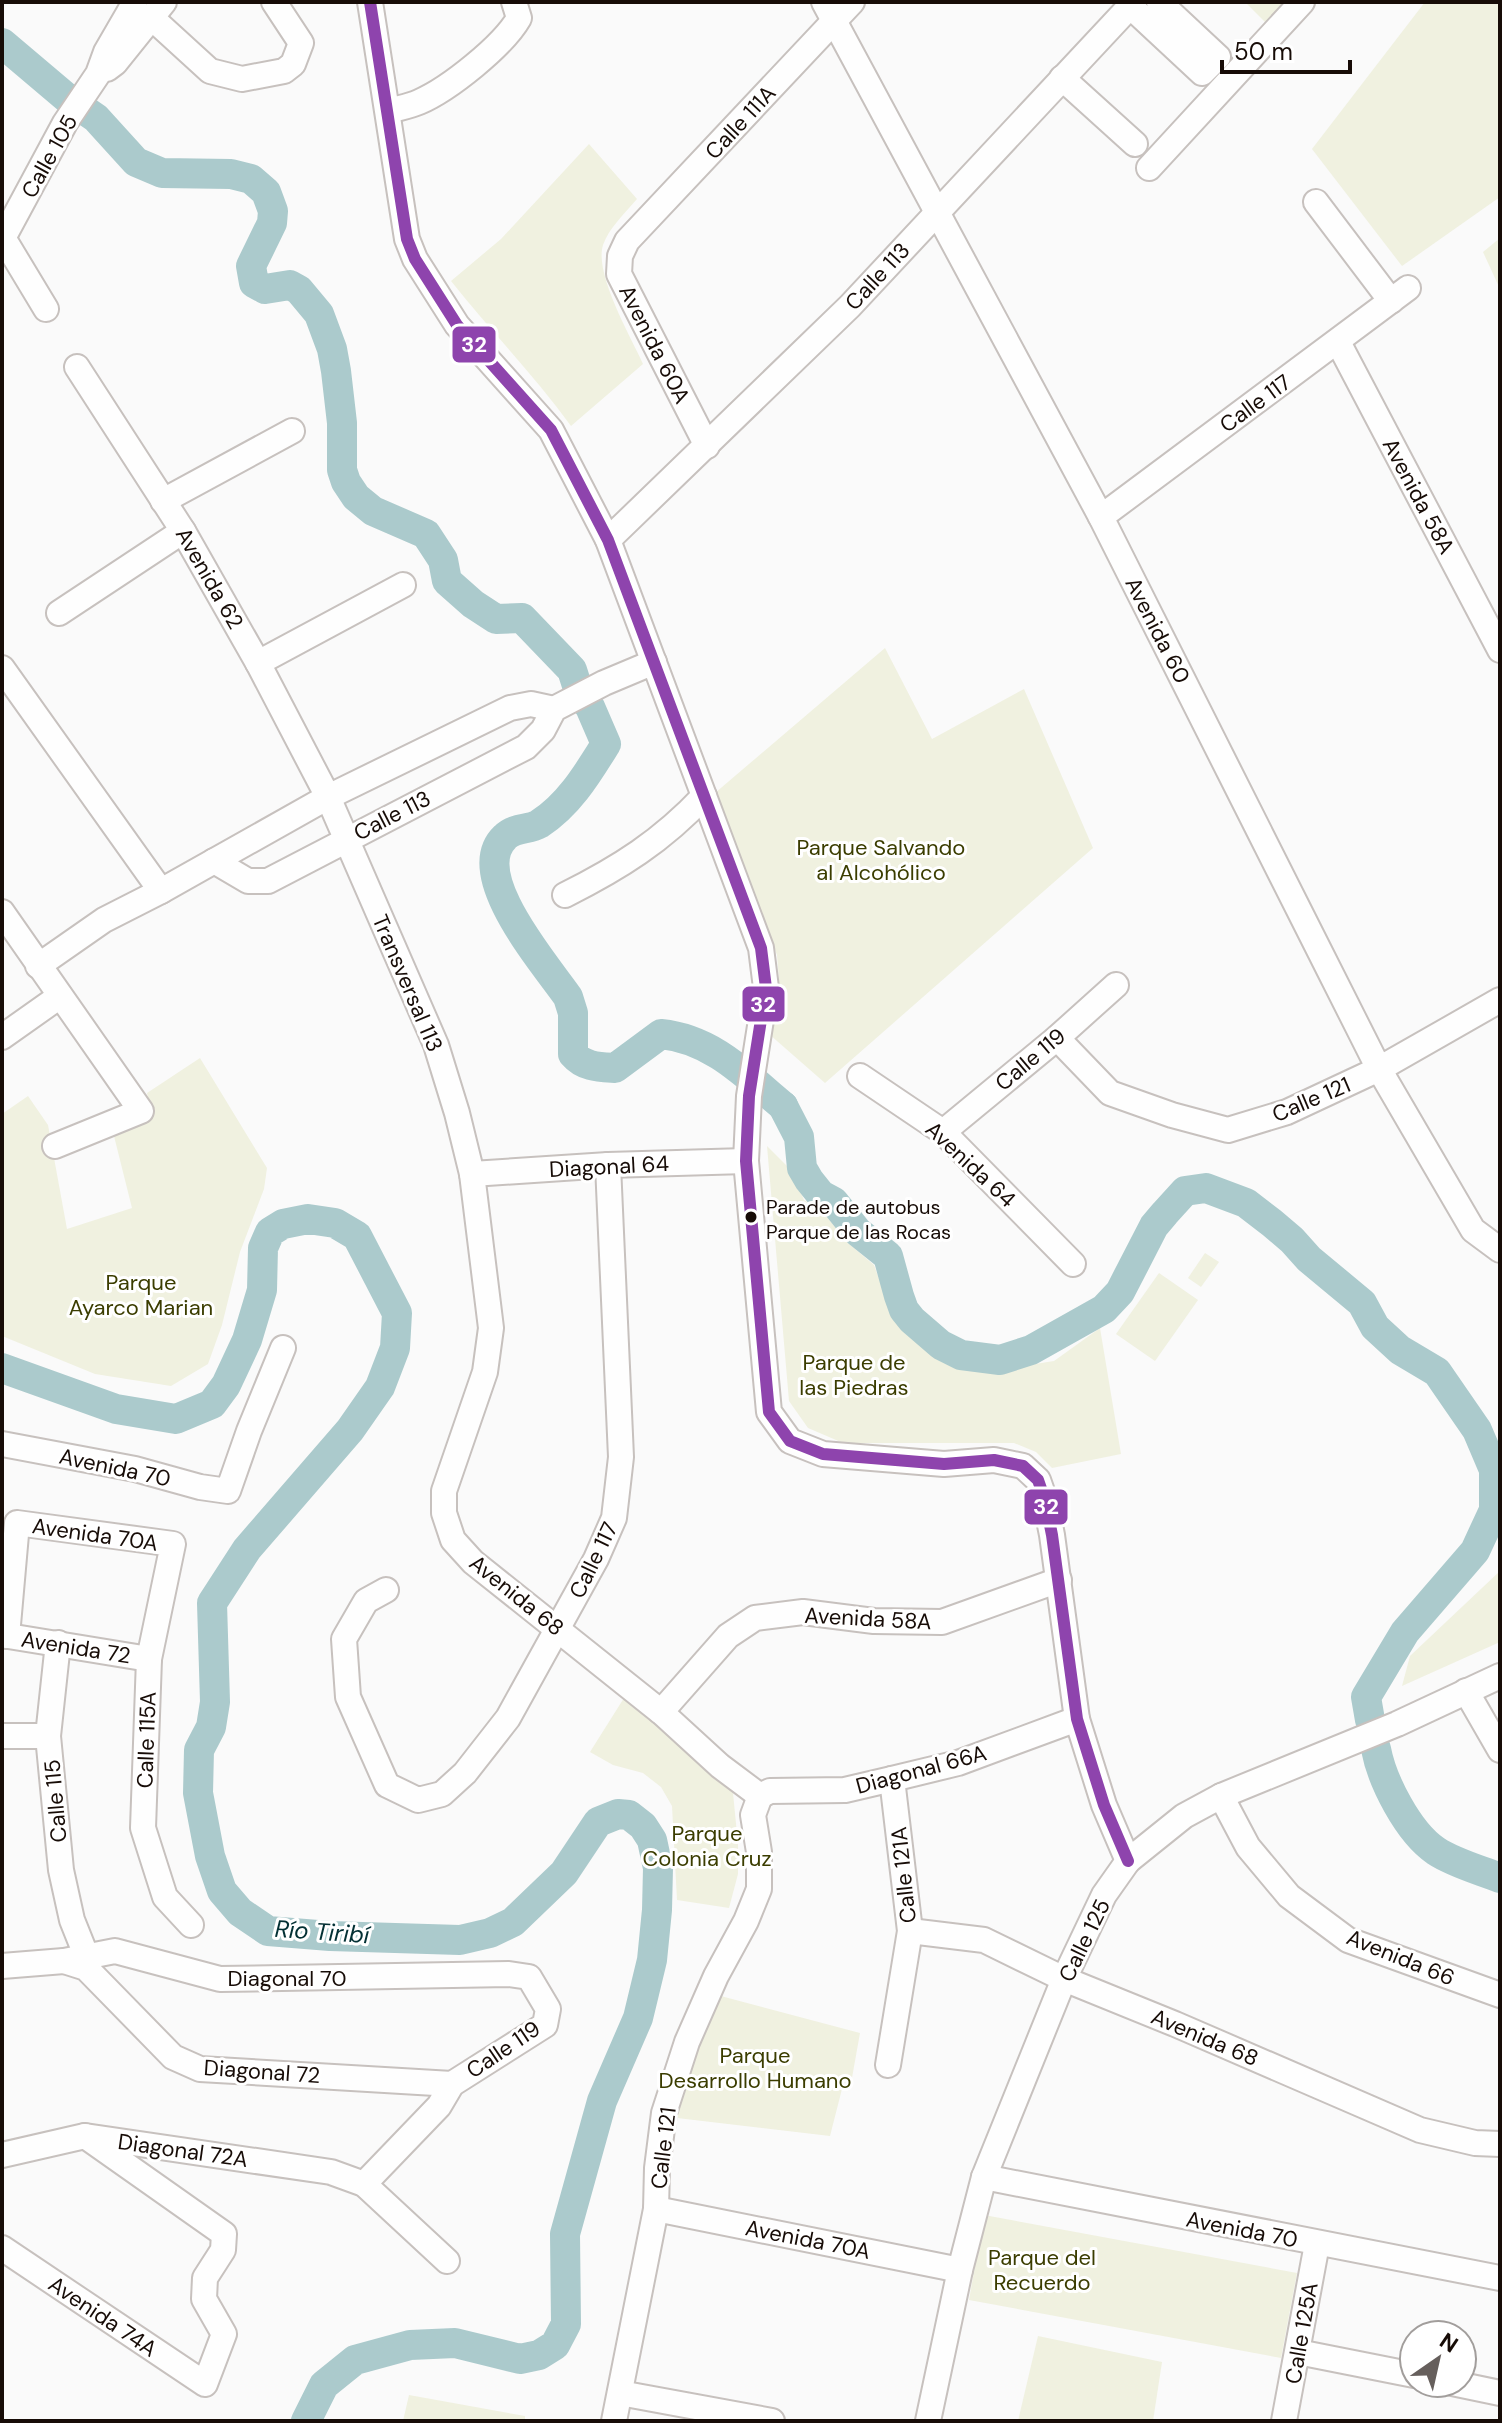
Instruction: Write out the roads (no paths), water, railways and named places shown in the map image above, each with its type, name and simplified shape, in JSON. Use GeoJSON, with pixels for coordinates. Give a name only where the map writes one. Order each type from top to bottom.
{"type":"FeatureCollection","features":[{"type":"Feature","properties":{"kind":"street"},"geometry":{"type":"LineString","coordinates":[[151,8],[210,71],[242,79],[284,71],[293,64],[301,43],[274,2]]}},
{"type":"Feature","properties":{"kind":"street"},"geometry":{"type":"LineString","coordinates":[[370,2],[407,239],[415,259],[465,334],[551,430],[608,540],[761,948],[766,988],[749,1096],[746,1161],[769,1412],[790,1441],[823,1454],[944,1464],[994,1460],[1023,1466],[1038,1480],[1045,1500],[1059,1580],[1077,1719],[1104,1805],[1128,1861]]}},
{"type":"Feature","properties":{"kind":"street","name":"Calle 111A"},"geometry":{"type":"LineString","coordinates":[[627,241],[829,12],[852,2]]}},
{"type":"Feature","properties":{"kind":"street"},"geometry":{"type":"LineString","coordinates":[[1132,4],[1202,73],[1218,57],[1159,2]]}},
{"type":"Feature","properties":{"kind":"street"},"geometry":{"type":"LineString","coordinates":[[1149,168],[1302,2]]}},
{"type":"Feature","properties":{"kind":"street","name":"Calle 113"},"geometry":{"type":"LineString","coordinates":[[608,540],[850,306],[1132,4]]}},
{"type":"Feature","properties":{"kind":"street","name":"Calle 105"},"geometry":{"type":"LineString","coordinates":[[3,238],[85,93],[115,63],[151,8]]}},
{"type":"Feature","properties":{"kind":"street"},"geometry":{"type":"LineString","coordinates":[[389,111],[420,102],[465,73],[511,33],[516,10]]}},
{"type":"Feature","properties":{"kind":"street","name":"Avenida 60"},"geometry":{"type":"LineString","coordinates":[[829,12],[1101,517],[1379,1069],[1473,1230],[1500,1250]]}},
{"type":"Feature","properties":{"kind":"street"},"geometry":{"type":"LineString","coordinates":[[1062,78],[1135,144]]}},
{"type":"Feature","properties":{"kind":"street","name":"Calle 117"},"geometry":{"type":"LineString","coordinates":[[1101,517],[1400,294],[1316,202]]}},
{"type":"Feature","properties":{"kind":"street"},"geometry":{"type":"LineString","coordinates":[[3,238],[46,309]]}},
{"type":"Feature","properties":{"kind":"street","name":"Avenida 60A"},"geometry":{"type":"LineString","coordinates":[[627,241],[620,256],[619,274],[707,446]]}},
{"type":"Feature","properties":{"kind":"street","name":"Avenida 58A"},"geometry":{"type":"LineString","coordinates":[[1338,342],[1500,650]]}},
{"type":"Feature","properties":{"kind":"street","name":"Avenida 62"},"geometry":{"type":"LineString","coordinates":[[77,367],[183,531],[258,663],[328,797]]}},
{"type":"Feature","properties":{"kind":"street"},"geometry":{"type":"LineString","coordinates":[[163,501],[292,431]]}},
{"type":"Feature","properties":{"kind":"street"},"geometry":{"type":"LineString","coordinates":[[59,613],[183,531]]}},
{"type":"Feature","properties":{"kind":"street"},"geometry":{"type":"LineString","coordinates":[[258,663],[403,585]]}},
{"type":"Feature","properties":{"kind":"street","name":"Calle 113"},"geometry":{"type":"LineString","coordinates":[[38,966],[104,920],[328,797],[510,708],[531,704],[560,705],[654,662]]}},
{"type":"Feature","properties":{"kind":"street"},"geometry":{"type":"LineString","coordinates":[[2,668],[161,891]]}},
{"type":"Feature","properties":{"kind":"street","name":"Calle 113"},"geometry":{"type":"LineString","coordinates":[[214,861],[248,881],[268,881],[526,747],[543,730],[560,705]]}},
{"type":"Feature","properties":{"kind":"street"},"geometry":{"type":"LineString","coordinates":[[565,895],[619,868],[645,850],[704,796]]}},
{"type":"Feature","properties":{"kind":"street","name":"Transversal 113"},"geometry":{"type":"LineString","coordinates":[[328,797],[436,1045],[472,1174]]}},
{"type":"Feature","properties":{"kind":"street"},"geometry":{"type":"LineString","coordinates":[[2,912],[141,1111],[55,1146]]}},
{"type":"Feature","properties":{"kind":"street","name":"Calle 119"},"geometry":{"type":"LineString","coordinates":[[943,1132],[1116,985]]}},
{"type":"Feature","properties":{"kind":"street"},"geometry":{"type":"LineString","coordinates":[[2,1037],[60,996]]}},
{"type":"Feature","properties":{"kind":"street","name":"Calle 121"},"geometry":{"type":"LineString","coordinates":[[1057,1038],[1110,1093],[1172,1115],[1228,1130],[1287,1112],[1379,1069],[1500,1000]]}},
{"type":"Feature","properties":{"kind":"street","name":"Avenida 64"},"geometry":{"type":"LineString","coordinates":[[860,1076],[943,1132],[1073,1264]]}},
{"type":"Feature","properties":{"kind":"street","name":"Diagonal 64"},"geometry":{"type":"LineString","coordinates":[[472,1174],[608,1165],[746,1161]]}},
{"type":"Feature","properties":{"kind":"street","name":"Calle 117"},"geometry":{"type":"LineString","coordinates":[[386,1590],[366,1601],[344,1639],[348,1697],[387,1785],[418,1800],[442,1794],[465,1773],[508,1718],[558,1629],[614,1518],[621,1457],[608,1165]]}},
{"type":"Feature","properties":{"kind":"street","name":"Avenida 68"},"geometry":{"type":"LineString","coordinates":[[472,1174],[491,1328],[485,1372],[444,1491],[444,1513],[453,1540],[473,1562],[661,1712],[720,1766],[760,1796]]}},
{"type":"Feature","properties":{"kind":"street","name":"Avenida 70"},"geometry":{"type":"LineString","coordinates":[[2,1444],[135,1469],[200,1487],[228,1491],[283,1348]]}},
{"type":"Feature","properties":{"kind":"street","name":"Avenida 70A"},"geometry":{"type":"LineString","coordinates":[[4,1636],[17,1523],[173,1544]]}},
{"type":"Feature","properties":{"kind":"street","name":"Calle 115A"},"geometry":{"type":"LineString","coordinates":[[173,1544],[149,1659],[143,1828],[165,1897],[191,1925]]}},
{"type":"Feature","properties":{"kind":"street","name":"Avenida 58A"},"geometry":{"type":"LineString","coordinates":[[661,1712],[728,1636],[755,1618],[803,1612],[874,1621],[942,1622],[1059,1580]]}},
{"type":"Feature","properties":{"kind":"street","name":"Avenida 72"},"geometry":{"type":"LineString","coordinates":[[4,1636],[149,1659]]}},
{"type":"Feature","properties":{"kind":"street","name":"Calle 115"},"geometry":{"type":"LineString","coordinates":[[58,1643],[48,1736],[61,1870],[72,1920],[75,1958]]}},
{"type":"Feature","properties":{"kind":"street","name":"Calle 125"},"geometry":{"type":"LineString","coordinates":[[928,2421],[960,2270],[984,2177],[1064,1979],[1104,1895],[1128,1861],[1184,1816],[1221,1796],[1397,1724],[1500,1676]]}},
{"type":"Feature","properties":{"kind":"street"},"geometry":{"type":"LineString","coordinates":[[1466,1691],[1500,1750]]}},
{"type":"Feature","properties":{"kind":"street","name":"Diagonal 66A"},"geometry":{"type":"LineString","coordinates":[[760,1796],[770,1791],[845,1790],[958,1763],[1077,1719]]}},
{"type":"Feature","properties":{"kind":"street"},"geometry":{"type":"LineString","coordinates":[[2,1736],[48,1736]]}},
{"type":"Feature","properties":{"kind":"street","name":"Calle 121A"},"geometry":{"type":"LineString","coordinates":[[888,2065],[910,1931],[892,1779]]}},
{"type":"Feature","properties":{"kind":"street","name":"Calle 121"},"geometry":{"type":"LineString","coordinates":[[614,2421],[656,2209],[657,2168],[664,2113],[687,2042],[759,1889],[759,1852],[753,1815],[760,1796]]}},
{"type":"Feature","properties":{"kind":"street","name":"Avenida 66"},"geometry":{"type":"LineString","coordinates":[[1221,1796],[1248,1847],[1289,1896],[1348,1940],[1500,1995]]}},
{"type":"Feature","properties":{"kind":"street","name":"Avenida 68"},"geometry":{"type":"LineString","coordinates":[[910,1931],[984,1940],[1064,1979],[1420,2130],[1475,2143],[1500,2144]]}},
{"type":"Feature","properties":{"kind":"street","name":"Diagonal 70"},"geometry":{"type":"LineString","coordinates":[[2,1966],[115,1951],[220,1979],[509,1974],[529,1977]]}},
{"type":"Feature","properties":{"kind":"street","name":"Diagonal 72"},"geometry":{"type":"LineString","coordinates":[[75,1958],[173,2057],[200,2069],[452,2084]]}},
{"type":"Feature","properties":{"kind":"street","name":"Calle 119"},"geometry":{"type":"LineString","coordinates":[[364,2184],[439,2106],[452,2084],[545,2025],[548,2009],[529,1977]]}},
{"type":"Feature","properties":{"kind":"street","name":"Diagonal 72A"},"geometry":{"type":"LineString","coordinates":[[2,2155],[85,2136],[331,2172],[364,2184]]}},
{"type":"Feature","properties":{"kind":"street","name":"Avenida 74A"},"geometry":{"type":"LineString","coordinates":[[2,2248],[205,2384],[224,2334],[204,2299],[205,2278],[223,2250],[224,2234],[85,2136]]}},
{"type":"Feature","properties":{"kind":"street","name":"Avenida 70"},"geometry":{"type":"LineString","coordinates":[[984,2177],[1500,2278]]}},
{"type":"Feature","properties":{"kind":"street"},"geometry":{"type":"LineString","coordinates":[[364,2184],[447,2261]]}},
{"type":"Feature","properties":{"kind":"street","name":"Avenida 70A"},"geometry":{"type":"LineString","coordinates":[[656,2209],[960,2270]]}},
{"type":"Feature","properties":{"kind":"street","name":"Calle 125A"},"geometry":{"type":"LineString","coordinates":[[1284,2421],[1317,2244]]}},
{"type":"Feature","properties":{"kind":"street"},"geometry":{"type":"LineString","coordinates":[[1298,2352],[1398,2372]]}},
{"type":"Feature","properties":{"kind":"street"},"geometry":{"type":"LineString","coordinates":[[1478,2388],[1500,2393]]}},
{"type":"Feature","properties":{"kind":"street"},"geometry":{"type":"LineString","coordinates":[[620,2393],[772,2421]]}},
{"type":"Feature","properties":{"kind":"waterway"},"geometry":{"type":"LineString","coordinates":[[2,43],[67,98],[96,118],[136,162],[162,173],[231,174],[251,179],[266,192],[273,211],[272,223],[251,266],[254,283],[265,289],[290,285],[299,290],[319,314],[332,349],[336,371],[342,423],[342,470],[346,482],[356,497],[373,511],[426,534],[443,560],[447,581],[473,604],[496,619],[522,618],[572,670],[580,695],[590,707],[606,744],[560,808],[539,824],[505,837],[496,853],[495,873],[514,919],[568,997],[573,1013],[573,1054],[587,1064],[615,1068],[661,1034],[679,1037],[727,1060],[783,1106],[770,1095]]}},
{"type":"Feature","properties":{"kind":"waterway"},"geometry":{"type":"LineString","coordinates":[[783,1106],[799,1137],[802,1168],[809,1180],[821,1195],[834,1202],[858,1232],[888,1256],[904,1310],[912,1320],[941,1345],[961,1355],[1000,1360],[1031,1350],[1104,1309],[1120,1292],[1154,1226],[1185,1191],[1206,1188],[1246,1203],[1272,1223],[1362,1303],[1375,1327],[1400,1350],[1437,1372],[1477,1430],[1494,1470],[1494,1510],[1475,1551],[1405,1632],[1366,1697],[1370,1720]]}},
{"type":"Feature","properties":{"kind":"waterway","name":"Río Tiribí"},"geometry":{"type":"LineString","coordinates":[[2,1368],[116,1409],[176,1419],[212,1404],[226,1385],[247,1340],[262,1290],[263,1248],[270,1232],[283,1224],[308,1219],[335,1223],[357,1236],[397,1313],[395,1348],[380,1387],[350,1430],[247,1549],[212,1603],[215,1702],[211,1727],[199,1750],[198,1793],[210,1856],[222,1891],[240,1912],[268,1931],[460,1940],[490,1933],[513,1922],[564,1873],[598,1822],[618,1814],[629,1815],[643,1826],[652,1840],[658,1868],[652,1960],[638,2018],[602,2101],[565,2234],[566,2324],[555,2345],[539,2355],[520,2359],[455,2343],[410,2345],[355,2360],[324,2385],[306,2421]]}},
{"type":"Feature","properties":{"kind":"waterway"},"geometry":{"type":"LineString","coordinates":[[1376,1749],[1384,1776],[1416,1832],[1436,1851],[1500,1878]]}},
{"type":"Feature","properties":{"kind":"place","name":"Parade de autobus Parque de las Rocas"},"geometry":{"type":"Point","coordinates":[751,1217]}},
{"type":"Feature","properties":{"kind":"park label","name":"Parque Salvando al Alcohólico"},"geometry":{"type":"Point","coordinates":[881,860]}},
{"type":"Feature","properties":{"kind":"park label","name":"Parque Ayarco Marian"},"geometry":{"type":"Point","coordinates":[141,1294]}},
{"type":"Feature","properties":{"kind":"park label","name":"Parque de las Piedras"},"geometry":{"type":"Point","coordinates":[854,1374]}},
{"type":"Feature","properties":{"kind":"park label","name":"Parque Colonia Cruz"},"geometry":{"type":"Point","coordinates":[707,1846]}},
{"type":"Feature","properties":{"kind":"park label","name":"Parque Desarrollo Humano"},"geometry":{"type":"Point","coordinates":[755,2068]}},
{"type":"Feature","properties":{"kind":"park label","name":"Parque del Recuerdo"},"geometry":{"type":"Point","coordinates":[1042,2270]}}]}
